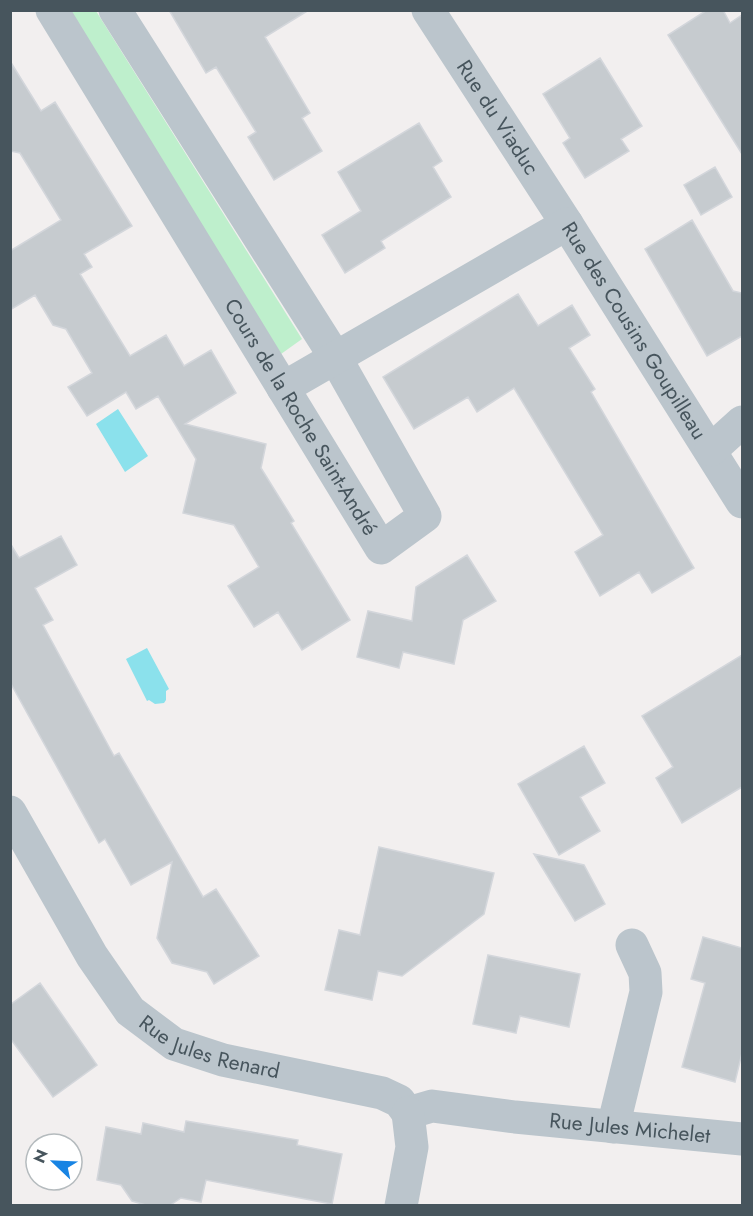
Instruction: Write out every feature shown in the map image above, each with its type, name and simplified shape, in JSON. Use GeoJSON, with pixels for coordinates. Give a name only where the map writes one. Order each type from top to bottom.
{"type":"FeatureCollection","features":[{"type":"Feature","properties":{"kind":"street","name":"Cours de la Roche Saint-André"},"geometry":{"type":"LineString","coordinates":[[52,10],[381,548],[425,516],[335,357],[115,10]]}},
{"type":"Feature","properties":{"kind":"street","name":"Rue du Viaduc"},"geometry":{"type":"LineString","coordinates":[[428,10],[567,224]]}},
{"type":"Feature","properties":{"kind":"street","name":"Rue des Cousins Goupilleau"},"geometry":{"type":"LineString","coordinates":[[283,388],[567,224],[742,502]]}},
{"type":"Feature","properties":{"kind":"street"},"geometry":{"type":"LineString","coordinates":[[711,450],[742,422]]}},
{"type":"Feature","properties":{"kind":"street","name":"Rue Jules Renard"},"geometry":{"type":"LineString","coordinates":[[10,812],[92,956],[130,1011],[174,1044],[223,1060],[382,1093],[399,1101],[408,1113]]}},
{"type":"Feature","properties":{"kind":"street"},"geometry":{"type":"LineString","coordinates":[[613,1127],[646,992],[645,973],[632,945]]}},
{"type":"Feature","properties":{"kind":"street","name":"Rue Jules Michelet"},"geometry":{"type":"LineString","coordinates":[[408,1113],[432,1106],[515,1118],[742,1139]]}},
{"type":"Feature","properties":{"kind":"street"},"geometry":{"type":"LineString","coordinates":[[401,1206],[412,1147],[408,1113]]}},
{"type":"Feature","properties":{"kind":"green space"},"geometry":{"type":"Polygon","coordinates":[[[67,11],[96,11],[302,339],[281,354],[67,11]]]}},
{"type":"Feature","properties":{"kind":"water"},"geometry":{"type":"Polygon","coordinates":[[[118,409],[148,456],[125,472],[96,424],[118,409]]]}},
{"type":"Feature","properties":{"kind":"water"},"geometry":{"type":"Polygon","coordinates":[[[147,648],[169,689],[166,691],[164,703],[155,704],[147,701],[126,659],[147,648]]]}},
{"type":"Feature","properties":{"kind":"building"},"geometry":{"type":"Polygon","coordinates":[[[169,10],[309,10],[265,37],[310,113],[302,118],[322,151],[274,180],[248,137],[256,132],[216,67],[206,73],[169,10]]]}},
{"type":"Feature","properties":{"kind":"building"},"geometry":{"type":"Polygon","coordinates":[[[707,10],[723,10],[730,23],[742,15],[742,154],[668,35],[707,10]]]}},
{"type":"Feature","properties":{"kind":"building"},"geometry":{"type":"Polygon","coordinates":[[[600,58],[642,126],[621,139],[629,151],[585,178],[563,143],[570,138],[543,94],[600,58]]]}},
{"type":"Feature","properties":{"kind":"building"},"geometry":{"type":"Polygon","coordinates":[[[10,61],[41,111],[55,102],[132,226],[84,254],[92,267],[80,274],[130,356],[166,335],[184,366],[211,350],[236,393],[185,424],[266,444],[261,468],[294,521],[291,523],[350,620],[302,650],[278,612],[254,627],[228,586],[259,567],[234,525],[183,513],[196,459],[158,396],[136,409],[126,392],[87,416],[68,387],[92,373],[66,329],[53,325],[35,295],[10,310],[10,251],[61,220],[20,153],[10,151],[10,61]]]}},
{"type":"Feature","properties":{"kind":"building"},"geometry":{"type":"Polygon","coordinates":[[[419,123],[442,161],[433,167],[451,197],[381,241],[385,248],[345,273],[322,235],[361,211],[338,172],[419,123]]]}},
{"type":"Feature","properties":{"kind":"building"},"geometry":{"type":"Polygon","coordinates":[[[715,167],[732,197],[701,215],[684,185],[715,167]]]}},
{"type":"Feature","properties":{"kind":"building"},"geometry":{"type":"Polygon","coordinates":[[[692,220],[733,291],[742,293],[742,336],[707,356],[645,249],[692,220]]]}},
{"type":"Feature","properties":{"kind":"building"},"geometry":{"type":"Polygon","coordinates":[[[518,294],[538,326],[572,305],[590,335],[569,348],[595,389],[591,392],[694,568],[652,593],[639,572],[600,596],[575,552],[603,535],[514,388],[477,412],[468,397],[414,429],[383,377],[518,294]]]}},
{"type":"Feature","properties":{"kind":"building"},"geometry":{"type":"Polygon","coordinates":[[[61,536],[77,565],[35,588],[53,620],[43,625],[114,756],[119,753],[203,897],[216,889],[259,956],[214,984],[207,972],[172,963],[157,938],[172,862],[131,885],[105,839],[99,843],[10,682],[10,543],[19,558],[61,536]]]}},
{"type":"Feature","properties":{"kind":"building"},"geometry":{"type":"Polygon","coordinates":[[[467,555],[496,601],[463,620],[454,664],[403,652],[399,668],[357,657],[368,611],[412,621],[416,587],[467,555]]]}},
{"type":"Feature","properties":{"kind":"building"},"geometry":{"type":"Polygon","coordinates":[[[742,655],[742,787],[682,823],[656,778],[673,767],[642,716],[742,655]]]}},
{"type":"Feature","properties":{"kind":"building"},"geometry":{"type":"Polygon","coordinates":[[[584,746],[605,783],[580,797],[600,831],[559,855],[518,784],[584,746]]]}},
{"type":"Feature","properties":{"kind":"building"},"geometry":{"type":"Polygon","coordinates":[[[379,847],[494,873],[484,914],[402,976],[378,971],[372,1000],[325,990],[339,930],[360,935],[379,847]]]}},
{"type":"Feature","properties":{"kind":"building"},"geometry":{"type":"Polygon","coordinates":[[[534,854],[584,865],[605,904],[575,921],[534,854]]]}},
{"type":"Feature","properties":{"kind":"building"},"geometry":{"type":"Polygon","coordinates":[[[703,937],[742,948],[742,1053],[735,1082],[682,1067],[705,983],[691,979],[703,937]]]}},
{"type":"Feature","properties":{"kind":"building"},"geometry":{"type":"Polygon","coordinates":[[[488,955],[580,974],[569,1027],[520,1016],[516,1033],[473,1024],[488,955]]]}},
{"type":"Feature","properties":{"kind":"building"},"geometry":{"type":"Polygon","coordinates":[[[40,983],[97,1065],[53,1097],[10,1038],[10,1005],[40,983]]]}},
{"type":"Feature","properties":{"kind":"building"},"geometry":{"type":"Polygon","coordinates":[[[186,1121],[298,1140],[297,1145],[342,1154],[332,1204],[206,1180],[201,1202],[181,1198],[169,1206],[149,1206],[132,1201],[121,1185],[97,1180],[106,1127],[141,1134],[143,1123],[184,1132],[186,1121]]]}}]}
